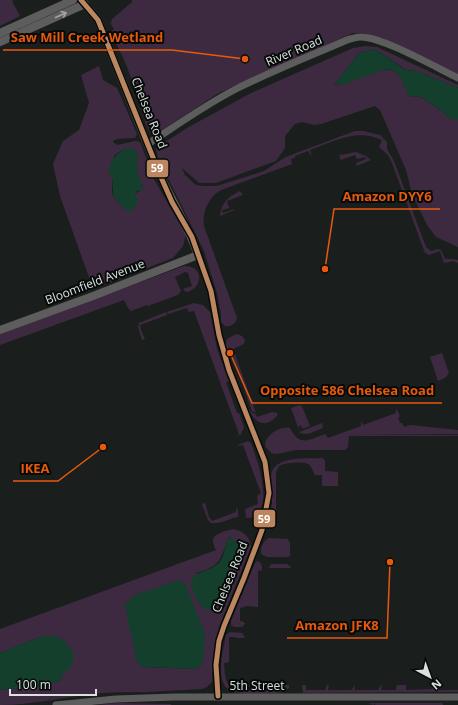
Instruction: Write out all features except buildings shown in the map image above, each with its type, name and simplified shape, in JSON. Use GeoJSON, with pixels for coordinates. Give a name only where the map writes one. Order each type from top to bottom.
{"type":"FeatureCollection","features":[{"type":"Feature","properties":{"kind":"street"},"geometry":{"type":"LineString","coordinates":[[0,33],[73,0]]}},
{"type":"Feature","properties":{"kind":"street"},"geometry":{"type":"LineString","coordinates":[[0,42],[83,2]]}},
{"type":"Feature","properties":{"kind":"street","name":"Chelsea Road"},"geometry":{"type":"LineString","coordinates":[[83,2],[98,20],[172,202],[192,237],[210,291],[219,335],[230,370],[264,462],[269,493],[262,530],[219,641],[216,665],[218,696]]}},
{"type":"Feature","properties":{"kind":"street","name":"River Road"},"geometry":{"type":"LineString","coordinates":[[148,144],[215,100],[236,89],[340,43],[360,37],[387,44],[458,78]]}},
{"type":"Feature","properties":{"kind":"street","name":"Bloomfield Avenue"},"geometry":{"type":"LineString","coordinates":[[0,330],[198,255]]}},
{"type":"Feature","properties":{"kind":"street","name":"5th Street"},"geometry":{"type":"LineString","coordinates":[[56,705],[116,699],[218,696],[458,697]]}},
{"type":"Feature","properties":{"kind":"shaded area"},"geometry":{"type":"Polygon","coordinates":[[[0,0],[14,0],[12,1],[20,16],[0,26],[0,0]]]}},
{"type":"Feature","properties":{"kind":"shaded area"},"geometry":{"type":"Polygon","coordinates":[[[132,0],[458,0],[458,76],[373,36],[362,33],[353,33],[217,94],[162,130],[151,134],[147,127],[127,67],[110,34],[114,29],[110,23],[112,22],[111,20],[132,2],[132,0]]]}},
{"type":"Feature","properties":{"kind":"shaded area"},"geometry":{"type":"Polygon","coordinates":[[[365,46],[377,47],[458,85],[458,88],[417,71],[406,70],[375,49],[359,53],[334,85],[386,69],[394,71],[399,75],[409,96],[421,97],[453,120],[458,120],[458,247],[436,237],[427,225],[412,194],[406,170],[380,110],[375,106],[321,124],[314,125],[302,122],[295,124],[285,136],[285,148],[276,161],[216,183],[199,183],[182,168],[185,175],[196,185],[217,186],[264,171],[284,158],[355,131],[363,131],[380,135],[387,142],[387,149],[394,161],[426,247],[431,251],[438,249],[441,250],[445,259],[458,260],[458,263],[453,261],[444,263],[440,251],[429,255],[425,253],[392,163],[388,155],[379,147],[382,140],[364,135],[346,137],[310,150],[312,157],[308,151],[291,159],[292,164],[221,190],[209,201],[204,216],[204,226],[237,318],[232,325],[225,326],[221,322],[217,293],[204,251],[159,160],[160,159],[158,158],[156,148],[187,128],[249,94],[353,48],[365,46]]]}},
{"type":"Feature","properties":{"kind":"shaded area"},"geometry":{"type":"Polygon","coordinates":[[[375,49],[405,70],[417,71],[458,88],[458,120],[453,120],[421,97],[409,96],[399,75],[393,70],[385,69],[345,84],[334,85],[359,53],[375,49]]]}},
{"type":"Feature","properties":{"kind":"shaded area"},"geometry":{"type":"Polygon","coordinates":[[[99,66],[103,80],[117,88],[137,134],[135,138],[117,139],[113,142],[117,145],[135,141],[140,142],[155,181],[186,234],[183,246],[173,258],[103,285],[96,286],[91,283],[60,196],[53,164],[63,141],[79,130],[89,103],[81,75],[99,66]],[[127,148],[114,156],[112,192],[113,196],[124,209],[136,197],[135,194],[143,188],[138,172],[138,156],[127,148]]]}},
{"type":"Feature","properties":{"kind":"shaded area"},"geometry":{"type":"Polygon","coordinates":[[[127,148],[133,148],[138,156],[138,175],[143,188],[135,194],[138,200],[134,209],[129,211],[124,209],[113,196],[113,181],[108,171],[114,157],[127,148]]]}},
{"type":"Feature","properties":{"kind":"shaded area"},"geometry":{"type":"Polygon","coordinates":[[[356,152],[371,160],[357,166],[356,163],[366,159],[365,157],[357,159],[355,155],[341,160],[339,156],[340,155],[356,152]]]}},
{"type":"Feature","properties":{"kind":"shaded area"},"geometry":{"type":"Polygon","coordinates":[[[240,191],[243,195],[227,201],[229,208],[222,210],[223,213],[234,210],[220,216],[222,207],[226,200],[240,191]]]}},
{"type":"Feature","properties":{"kind":"shaded area"},"geometry":{"type":"Polygon","coordinates":[[[184,266],[191,267],[199,274],[196,287],[191,290],[186,292],[183,289],[192,286],[188,273],[185,272],[175,277],[181,291],[178,295],[131,311],[124,300],[0,345],[0,334],[184,266]]]}},
{"type":"Feature","properties":{"kind":"shaded area"},"geometry":{"type":"Polygon","coordinates":[[[194,303],[203,305],[210,312],[217,349],[229,381],[226,382],[237,413],[239,413],[244,427],[241,434],[235,437],[239,434],[194,311],[189,312],[187,308],[168,314],[167,312],[194,303]]]}},
{"type":"Feature","properties":{"kind":"shaded area"},"geometry":{"type":"Polygon","coordinates":[[[166,312],[167,315],[140,325],[145,339],[142,340],[138,327],[139,323],[166,312]]]}},
{"type":"Feature","properties":{"kind":"shaded area"},"geometry":{"type":"Polygon","coordinates":[[[237,334],[242,336],[245,341],[243,344],[233,349],[256,413],[252,411],[231,352],[228,352],[227,348],[226,340],[237,334]]]}},
{"type":"Feature","properties":{"kind":"shaded area"},"geometry":{"type":"Polygon","coordinates":[[[442,353],[449,373],[445,378],[438,381],[430,357],[442,353]]]}},
{"type":"Feature","properties":{"kind":"shaded area"},"geometry":{"type":"Polygon","coordinates":[[[301,404],[310,426],[301,429],[301,425],[299,426],[299,430],[291,408],[300,405],[301,407],[301,404]]]}},
{"type":"Feature","properties":{"kind":"shaded area"},"geometry":{"type":"Polygon","coordinates":[[[396,408],[400,416],[398,418],[400,423],[402,423],[404,427],[410,425],[458,430],[458,434],[349,435],[458,436],[349,436],[348,447],[345,450],[296,450],[277,454],[271,453],[265,446],[267,438],[273,432],[281,428],[290,428],[293,434],[301,440],[309,440],[325,434],[328,438],[361,426],[361,421],[363,425],[396,413],[396,408]]]}},
{"type":"Feature","properties":{"kind":"shaded area"},"geometry":{"type":"Polygon","coordinates":[[[250,409],[251,412],[257,417],[272,412],[277,413],[277,416],[269,422],[261,423],[255,419],[249,410],[250,409]]]}},
{"type":"Feature","properties":{"kind":"shaded area"},"geometry":{"type":"Polygon","coordinates":[[[322,423],[323,428],[314,432],[305,434],[299,432],[322,423]]]}},
{"type":"Feature","properties":{"kind":"shaded area"},"geometry":{"type":"Polygon","coordinates":[[[248,441],[251,443],[257,461],[263,486],[263,498],[261,508],[256,515],[246,518],[245,509],[258,504],[257,496],[261,493],[243,445],[238,445],[248,441]]]}},
{"type":"Feature","properties":{"kind":"shaded area"},"geometry":{"type":"Polygon","coordinates":[[[323,458],[325,461],[325,471],[338,472],[338,486],[322,486],[322,475],[315,475],[308,464],[293,463],[279,466],[276,472],[276,525],[274,528],[271,527],[271,475],[273,469],[278,464],[292,459],[323,458]]]}},
{"type":"Feature","properties":{"kind":"shaded area"},"geometry":{"type":"Polygon","coordinates":[[[205,503],[209,517],[212,521],[236,512],[236,507],[238,517],[218,523],[211,523],[208,520],[202,504],[205,503]]]}},
{"type":"Feature","properties":{"kind":"shaded area"},"geometry":{"type":"Polygon","coordinates":[[[233,529],[248,537],[251,547],[219,627],[214,651],[212,682],[207,687],[202,689],[166,690],[156,692],[103,693],[24,704],[0,705],[0,690],[32,688],[48,685],[62,679],[40,637],[0,653],[0,629],[216,550],[213,543],[215,536],[233,529]],[[230,537],[218,562],[210,568],[196,573],[221,595],[228,570],[236,555],[246,547],[234,541],[230,537]],[[202,664],[142,667],[196,669],[202,664]]]}},
{"type":"Feature","properties":{"kind":"shaded area"},"geometry":{"type":"Polygon","coordinates":[[[231,537],[234,541],[245,543],[246,547],[232,562],[222,593],[212,610],[205,609],[193,592],[191,584],[192,579],[195,575],[217,565],[223,556],[228,540],[231,537]]]}},
{"type":"Feature","properties":{"kind":"shaded area"},"geometry":{"type":"Polygon","coordinates":[[[269,538],[288,539],[290,543],[290,556],[268,557],[262,555],[262,545],[269,538]]]}},
{"type":"Feature","properties":{"kind":"shaded area"},"geometry":{"type":"Polygon","coordinates":[[[257,561],[261,563],[262,566],[262,570],[258,571],[258,607],[245,606],[240,608],[240,621],[244,622],[245,624],[242,627],[234,627],[231,625],[231,621],[257,561]]]}},
{"type":"Feature","properties":{"kind":"shaded area"},"geometry":{"type":"Polygon","coordinates":[[[271,564],[287,564],[291,568],[269,568],[271,564]]]}},
{"type":"Feature","properties":{"kind":"shaded area"},"geometry":{"type":"Polygon","coordinates":[[[179,580],[186,585],[205,634],[202,664],[196,669],[142,667],[137,662],[125,605],[133,596],[179,580]]]}},
{"type":"Feature","properties":{"kind":"shaded area"},"geometry":{"type":"Polygon","coordinates":[[[230,632],[242,633],[245,637],[229,637],[229,662],[224,663],[226,680],[231,687],[240,690],[282,690],[283,685],[289,685],[289,688],[278,693],[256,694],[239,693],[228,689],[223,683],[221,667],[226,635],[230,632]]]}},
{"type":"Feature","properties":{"kind":"shaded area"},"geometry":{"type":"Polygon","coordinates":[[[55,636],[64,640],[73,652],[73,663],[68,670],[63,672],[62,679],[48,685],[32,688],[0,690],[0,653],[40,637],[55,636]]]}},
{"type":"Feature","properties":{"kind":"shaded area"},"geometry":{"type":"Polygon","coordinates":[[[302,685],[306,685],[306,690],[325,690],[327,685],[329,685],[328,690],[352,690],[354,685],[355,690],[378,690],[382,685],[381,690],[396,690],[397,685],[406,685],[406,690],[432,689],[434,685],[436,685],[435,690],[458,690],[458,692],[303,693],[302,685]]]}},
{"type":"Feature","properties":{"kind":"shaded area"},"geometry":{"type":"Polygon","coordinates":[[[116,703],[171,704],[171,705],[97,705],[116,703]]]}},
{"type":"Feature","properties":{"kind":"shaded area"},"geometry":{"type":"Polygon","coordinates":[[[443,703],[443,705],[374,705],[369,704],[443,703]]]}},
{"type":"Feature","properties":{"kind":"transit line","name":"59"},"geometry":{"type":"LineString","coordinates":[[81,0],[98,20],[160,175],[172,202],[192,237],[211,291],[219,335],[229,370],[265,462],[269,493],[262,530],[219,641],[216,665],[218,696]]}},
{"type":"Feature","properties":{"kind":"place","name":"Saw Mill Creek Wetland"},"geometry":{"type":"Point","coordinates":[245,59]}},
{"type":"Feature","properties":{"kind":"place","name":"Amazon DYY6"},"geometry":{"type":"Point","coordinates":[325,269]}},
{"type":"Feature","properties":{"kind":"place","name":"Opposite 586 Chelsea Road"},"geometry":{"type":"Point","coordinates":[230,353]}},
{"type":"Feature","properties":{"kind":"place","name":"IKEA"},"geometry":{"type":"Point","coordinates":[103,447]}},
{"type":"Feature","properties":{"kind":"place","name":"Amazon JFK8"},"geometry":{"type":"Point","coordinates":[390,562]}}]}
